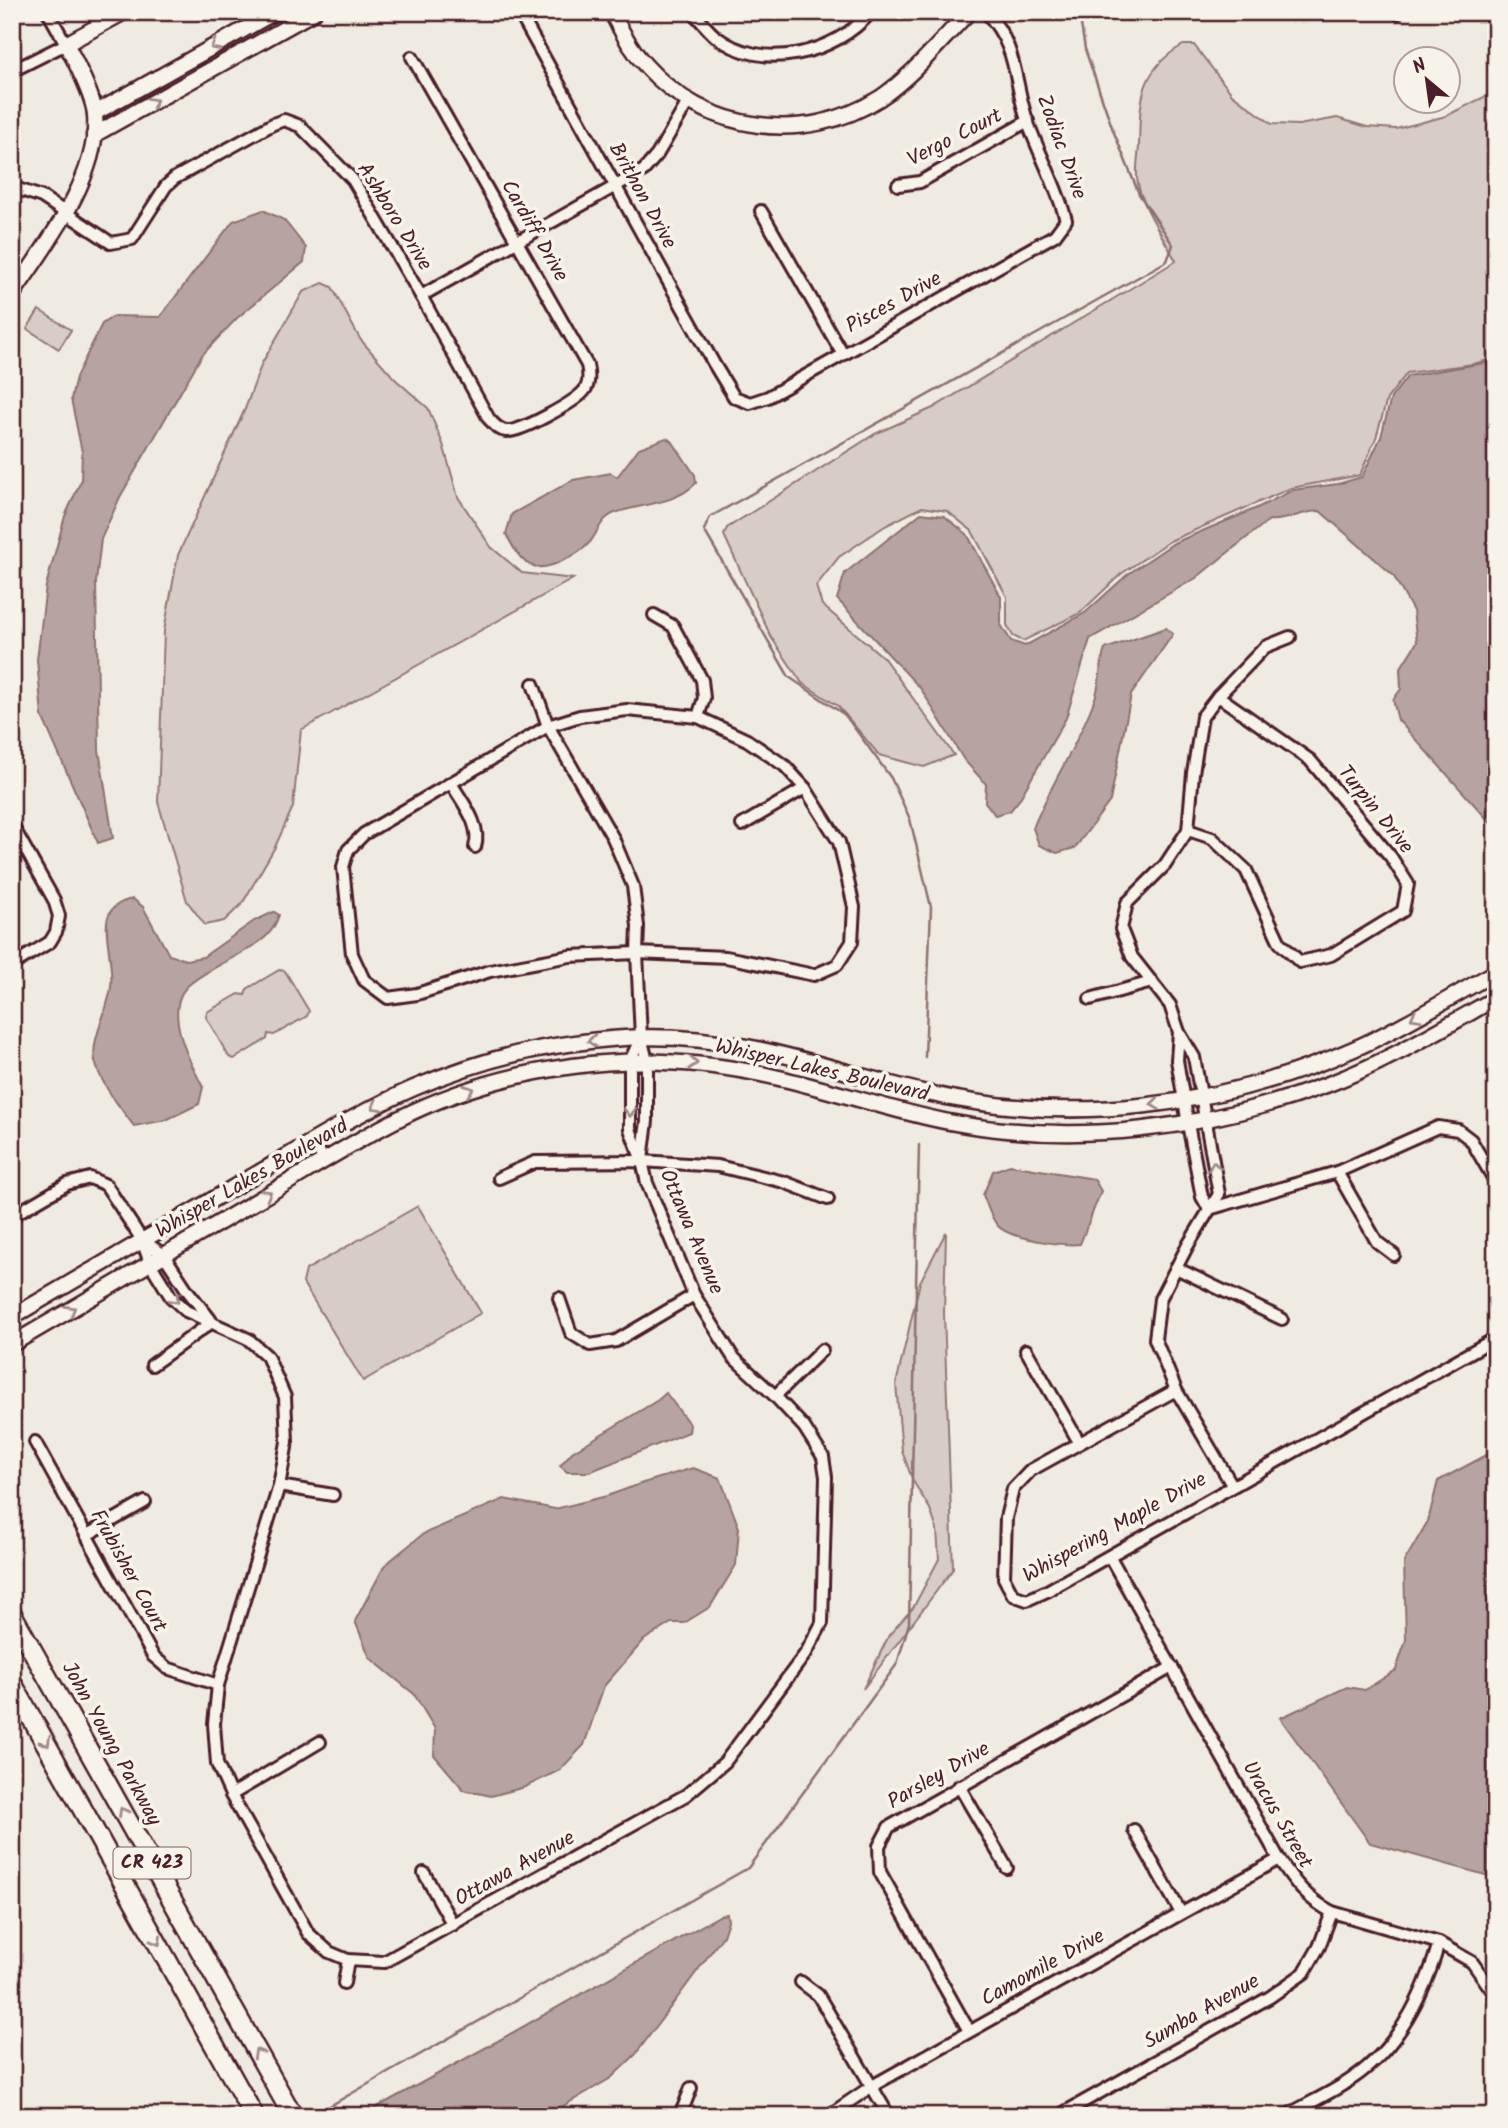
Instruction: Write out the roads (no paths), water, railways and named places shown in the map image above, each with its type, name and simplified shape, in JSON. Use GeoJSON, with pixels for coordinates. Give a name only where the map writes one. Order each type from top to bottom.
{"type":"FeatureCollection","features":[{"type":"Feature","properties":{"kind":"highway","name":"John Young Parkway"},"geometry":{"type":"LineString","coordinates":[[12,1614],[292,2114]]}},
{"type":"Feature","properties":{"kind":"highway","name":"CR 423"},"geometry":{"type":"LineString","coordinates":[[12,1683],[254,2116]]}},
{"type":"Feature","properties":{"kind":"street"},"geometry":{"type":"LineString","coordinates":[[12,295],[67,213],[87,165],[94,135],[95,113],[75,60],[48,12]]}},
{"type":"Feature","properties":{"kind":"street"},"geometry":{"type":"LineString","coordinates":[[12,71],[31,64],[124,12]]}},
{"type":"Feature","properties":{"kind":"street"},"geometry":{"type":"LineString","coordinates":[[95,113],[275,12]]}},
{"type":"Feature","properties":{"kind":"street"},"geometry":{"type":"LineString","coordinates":[[94,135],[314,12]]}},
{"type":"Feature","properties":{"kind":"street","name":"Brithon Drive"},"geometry":{"type":"LineString","coordinates":[[519,12],[734,397]]}},
{"type":"Feature","properties":{"kind":"street"},"geometry":{"type":"LineString","coordinates":[[611,12],[646,66],[688,103],[725,118],[765,127],[811,125],[842,117],[867,105],[889,91],[969,12]]}},
{"type":"Feature","properties":{"kind":"street"},"geometry":{"type":"LineString","coordinates":[[693,12],[716,37],[751,54],[794,56],[834,42],[871,12]]}},
{"type":"Feature","properties":{"kind":"street","name":"Zodiac Drive"},"geometry":{"type":"LineString","coordinates":[[986,12],[1000,27],[1013,56],[1028,121],[1059,194],[1066,220]]}},
{"type":"Feature","properties":{"kind":"street","name":"Cardiff Drive"},"geometry":{"type":"LineString","coordinates":[[412,57],[587,365],[589,377],[586,390],[550,413]]}},
{"type":"Feature","properties":{"kind":"street"},"geometry":{"type":"LineString","coordinates":[[421,296],[615,187],[649,165],[688,103]]}},
{"type":"Feature","properties":{"kind":"street","name":"Ashboro Drive"},"geometry":{"type":"LineString","coordinates":[[12,187],[28,191],[67,213],[111,243],[132,239],[166,186],[175,178],[273,124],[284,120],[300,126],[353,180],[489,419],[497,428],[508,432],[520,429],[550,413]]}},
{"type":"Feature","properties":{"kind":"street","name":"Vergo Court"},"geometry":{"type":"LineString","coordinates":[[898,185],[920,182],[1028,121]]}},
{"type":"Feature","properties":{"kind":"street"},"geometry":{"type":"LineString","coordinates":[[761,211],[842,353]]}},
{"type":"Feature","properties":{"kind":"street","name":"Pisces Drive"},"geometry":{"type":"LineString","coordinates":[[734,397],[750,403],[768,397],[1055,235],[1066,220]]}},
{"type":"Feature","properties":{"kind":"street"},"geometry":{"type":"LineString","coordinates":[[654,615],[673,626],[702,680],[704,698],[698,717]]}},
{"type":"Feature","properties":{"kind":"street"},"geometry":{"type":"LineString","coordinates":[[1232,1485],[1176,1390],[1155,1339],[1160,1299],[1175,1268],[1219,1194],[1194,1057],[1179,1032],[1170,1005],[1132,957],[1121,929],[1127,903],[1165,865],[1188,830],[1202,717],[1218,696],[1265,647],[1290,637]]}},
{"type":"Feature","properties":{"kind":"street","name":"Ottawa Avenue"},"geometry":{"type":"LineString","coordinates":[[533,684],[548,726],[612,838],[633,886],[638,926],[641,1037],[648,1061],[647,1121],[642,1161]]}},
{"type":"Feature","properties":{"kind":"street","name":"Turpin Drive"},"geometry":{"type":"LineString","coordinates":[[1188,830],[1212,838],[1246,870],[1280,943],[1300,962],[1331,955],[1403,911],[1408,884],[1391,857],[1310,760],[1218,696]]}},
{"type":"Feature","properties":{"kind":"street"},"geometry":{"type":"LineString","coordinates":[[627,710],[698,717],[747,740],[785,766],[805,788],[839,842],[853,907],[852,943],[837,965],[814,975],[726,957],[637,953],[570,956],[503,968],[417,994],[388,998],[364,980],[352,954],[343,867],[348,850],[363,834],[548,726],[580,716],[627,710]]}},
{"type":"Feature","properties":{"kind":"street"},"geometry":{"type":"LineString","coordinates":[[451,783],[475,825],[478,839],[475,847]]}},
{"type":"Feature","properties":{"kind":"street"},"geometry":{"type":"LineString","coordinates":[[742,825],[782,804],[805,788]]}},
{"type":"Feature","properties":{"kind":"street"},"geometry":{"type":"LineString","coordinates":[[12,825],[54,900],[59,916],[56,932],[50,942],[12,965]]}},
{"type":"Feature","properties":{"kind":"street","name":"Whisper Lakes Boulevard"},"geometry":{"type":"LineString","coordinates":[[12,1317],[375,1107],[451,1073],[507,1056],[575,1043],[641,1037],[699,1040],[740,1045],[928,1093],[990,1104],[1055,1110],[1118,1109],[1202,1097],[1312,1067],[1361,1046],[1496,972]]}},
{"type":"Feature","properties":{"kind":"street"},"geometry":{"type":"LineString","coordinates":[[1090,999],[1152,982]]}},
{"type":"Feature","properties":{"kind":"street","name":"Whisper Lakes Boulevard"},"geometry":{"type":"LineString","coordinates":[[12,1344],[397,1119],[471,1089],[543,1070],[630,1061],[690,1063],[733,1068],[780,1078],[951,1122],[1069,1134],[1128,1131],[1206,1120],[1274,1103],[1329,1084],[1496,998]]}},
{"type":"Feature","properties":{"kind":"street"},"geometry":{"type":"LineString","coordinates":[[1438,1004],[1449,1024]]}},
{"type":"Feature","properties":{"kind":"street"},"geometry":{"type":"LineString","coordinates":[[1179,1032],[1177,1060],[1202,1197],[1209,1209]]}},
{"type":"Feature","properties":{"kind":"street","name":"Ottawa Avenue"},"geometry":{"type":"LineString","coordinates":[[142,1240],[150,1264],[171,1297],[186,1311],[248,1339],[267,1356],[285,1397],[287,1442],[279,1486],[218,1685],[214,1724],[217,1764],[231,1795],[308,1933],[329,1952],[348,1960],[384,1962],[686,1795],[724,1762],[806,1653],[822,1623],[827,1476],[823,1457],[804,1427],[733,1357],[694,1295],[647,1183],[630,1129],[630,1061],[641,1037]]}},
{"type":"Feature","properties":{"kind":"street"},"geometry":{"type":"LineString","coordinates":[[1209,1209],[1337,1172],[1438,1127],[1458,1130],[1471,1140],[1496,1183]]}},
{"type":"Feature","properties":{"kind":"street"},"geometry":{"type":"LineString","coordinates":[[314,1141],[324,1161]]}},
{"type":"Feature","properties":{"kind":"street"},"geometry":{"type":"LineString","coordinates":[[499,1178],[535,1162],[642,1161],[718,1166],[784,1181],[828,1199]]}},
{"type":"Feature","properties":{"kind":"street"},"geometry":{"type":"LineString","coordinates":[[1337,1172],[1377,1242],[1394,1255]]}},
{"type":"Feature","properties":{"kind":"street"},"geometry":{"type":"LineString","coordinates":[[12,1216],[67,1184],[90,1178],[107,1185],[142,1240]]}},
{"type":"Feature","properties":{"kind":"street","name":"Ottawa Avenue"},"geometry":{"type":"LineString","coordinates":[[142,1240],[164,1255],[212,1322]]}},
{"type":"Feature","properties":{"kind":"street"},"geometry":{"type":"LineString","coordinates":[[1175,1268],[1282,1319]]}},
{"type":"Feature","properties":{"kind":"street"},"geometry":{"type":"LineString","coordinates":[[559,1298],[572,1333],[590,1345],[616,1341],[694,1295]]}},
{"type":"Feature","properties":{"kind":"street"},"geometry":{"type":"LineString","coordinates":[[152,1365],[212,1322]]}},
{"type":"Feature","properties":{"kind":"street","name":"Whispering Maple Drive"},"geometry":{"type":"LineString","coordinates":[[1176,1390],[1031,1470],[1013,1489],[1006,1518],[1004,1578],[1013,1595],[1027,1600],[1110,1557],[1232,1485],[1496,1338]]}},
{"type":"Feature","properties":{"kind":"street"},"geometry":{"type":"LineString","coordinates":[[775,1396],[822,1350]]}},
{"type":"Feature","properties":{"kind":"street"},"geometry":{"type":"LineString","coordinates":[[1026,1350],[1079,1442]]}},
{"type":"Feature","properties":{"kind":"street","name":"Frubisher Court"},"geometry":{"type":"LineString","coordinates":[[35,1442],[153,1656],[167,1668],[218,1685]]}},
{"type":"Feature","properties":{"kind":"street"},"geometry":{"type":"LineString","coordinates":[[279,1486],[333,1495]]}},
{"type":"Feature","properties":{"kind":"street"},"geometry":{"type":"LineString","coordinates":[[86,1535],[145,1502]]}},
{"type":"Feature","properties":{"kind":"street","name":"Uracus Street"},"geometry":{"type":"LineString","coordinates":[[1110,1557],[1279,1860],[1297,1887],[1316,1904],[1332,1912],[1438,1943],[1472,1962],[1496,1996]]}},
{"type":"Feature","properties":{"kind":"street","name":"Parsley Drive"},"geometry":{"type":"LineString","coordinates":[[969,2031],[880,1872],[879,1846],[889,1827],[1172,1667]]}},
{"type":"Feature","properties":{"kind":"street"},"geometry":{"type":"LineString","coordinates":[[231,1795],[320,1742]]}},
{"type":"Feature","properties":{"kind":"street"},"geometry":{"type":"LineString","coordinates":[[959,1786],[1007,1868]]}},
{"type":"Feature","properties":{"kind":"street"},"geometry":{"type":"LineString","coordinates":[[1134,1830],[1181,1913]]}},
{"type":"Feature","properties":{"kind":"street","name":"Camomile Drive"},"geometry":{"type":"LineString","coordinates":[[828,2116],[872,2086],[1279,1860]]}},
{"type":"Feature","properties":{"kind":"street"},"geometry":{"type":"LineString","coordinates":[[424,1873],[453,1925]]}},
{"type":"Feature","properties":{"kind":"street","name":"Sumba Avenue"},"geometry":{"type":"LineString","coordinates":[[1058,2116],[1270,1997],[1304,1973],[1319,1947],[1332,1912]]}},
{"type":"Feature","properties":{"kind":"street"},"geometry":{"type":"LineString","coordinates":[[1286,2116],[1353,2078],[1385,2051],[1412,2012],[1432,1968],[1438,1943]]}},
{"type":"Feature","properties":{"kind":"street"},"geometry":{"type":"LineString","coordinates":[[344,1983],[348,1960]]}},
{"type":"Feature","properties":{"kind":"street"},"geometry":{"type":"LineString","coordinates":[[801,1982],[818,1995],[889,2116]]}},
{"type":"Feature","properties":{"kind":"street"},"geometry":{"type":"LineString","coordinates":[[680,2116],[691,2088]]}},
{"type":"Feature","properties":{"kind":"waterway"},"geometry":{"type":"LineString","coordinates":[[925,1057],[931,907],[910,819],[891,778],[845,715],[789,677],[704,530],[710,517],[1167,261],[1173,245],[1139,194],[1113,130],[1085,49],[1079,12]]}},
{"type":"Feature","properties":{"kind":"waterway"},"geometry":{"type":"LineString","coordinates":[[312,2116],[748,1868],[897,1664],[909,1623],[919,1145]]}}]}
